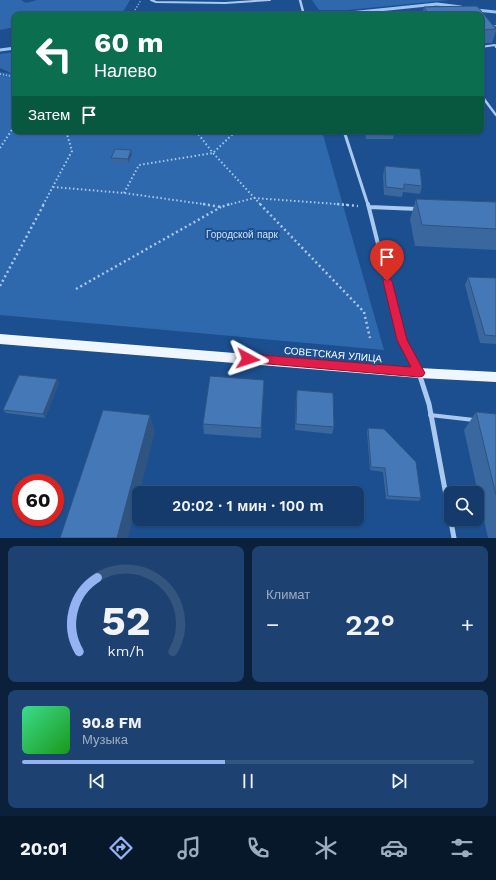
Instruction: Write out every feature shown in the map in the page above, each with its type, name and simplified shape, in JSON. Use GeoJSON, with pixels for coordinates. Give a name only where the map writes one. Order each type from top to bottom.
{"type":"FeatureCollection","features":[{"type":"Feature","properties":{"kind":"main road","name":"СОВЕТСКАЯ УЛИЦА"},"geometry":{"type":"LineString","coordinates":[[0,339],[419,373],[496,377]]}},
{"type":"Feature","properties":{"kind":"street"},"geometry":{"type":"LineString","coordinates":[[300,0],[303,12]]}},
{"type":"Feature","properties":{"kind":"street"},"geometry":{"type":"LineString","coordinates":[[345,134],[369,207],[402,340],[419,373],[430,415],[454,538]]}},
{"type":"Feature","properties":{"kind":"street"},"geometry":{"type":"LineString","coordinates":[[369,207],[424,209]]}},
{"type":"Feature","properties":{"kind":"lane"},"geometry":{"type":"LineString","coordinates":[[151,0],[156,2],[225,3],[270,0]]}},
{"type":"Feature","properties":{"kind":"lane"},"geometry":{"type":"LineString","coordinates":[[484,46],[495,46]]}},
{"type":"Feature","properties":{"kind":"lane"},"geometry":{"type":"LineString","coordinates":[[484,99],[496,115]]}},
{"type":"Feature","properties":{"kind":"lane"},"geometry":{"type":"LineString","coordinates":[[430,415],[481,421]]}},
{"type":"Feature","properties":{"kind":"path"},"geometry":{"type":"LineString","coordinates":[[134,12],[141,0]]}},
{"type":"Feature","properties":{"kind":"path"},"geometry":{"type":"LineString","coordinates":[[495,46],[493,31],[496,23]]}},
{"type":"Feature","properties":{"kind":"path"},"geometry":{"type":"LineString","coordinates":[[0,74],[12,76]]}},
{"type":"Feature","properties":{"kind":"path"},"geometry":{"type":"LineString","coordinates":[[0,148],[12,130]]}},
{"type":"Feature","properties":{"kind":"path"},"geometry":{"type":"LineString","coordinates":[[0,286],[72,151],[67,134]]}},
{"type":"Feature","properties":{"kind":"path"},"geometry":{"type":"LineString","coordinates":[[198,134],[213,153],[254,198],[364,312],[370,338]]}},
{"type":"Feature","properties":{"kind":"path"},"geometry":{"type":"LineString","coordinates":[[124,193],[139,164],[213,153],[233,134]]}},
{"type":"Feature","properties":{"kind":"path"},"geometry":{"type":"LineString","coordinates":[[53,187],[124,193],[221,207]]}},
{"type":"Feature","properties":{"kind":"path"},"geometry":{"type":"LineString","coordinates":[[76,289],[221,207],[254,198],[369,207]]}},
{"type":"Feature","properties":{"kind":"green space"},"geometry":{"type":"Polygon","coordinates":[[[0,0],[21,0],[26,3],[37,0],[130,0],[123,12],[12,12],[12,28],[0,30],[0,0]]]}},
{"type":"Feature","properties":{"kind":"green space"},"geometry":{"type":"Polygon","coordinates":[[[312,0],[450,0],[347,10],[319,10],[312,0]]]}},
{"type":"Feature","properties":{"kind":"green space","name":"Городской парк"},"geometry":{"type":"Polygon","coordinates":[[[12,52],[12,74],[0,68],[0,54],[12,52]]]}},
{"type":"Feature","properties":{"kind":"green space","name":"Городской парк"},"geometry":{"type":"Polygon","coordinates":[[[0,72],[12,74],[12,134],[323,134],[384,350],[0,315],[0,72]]]}},
{"type":"Feature","properties":{"kind":"building"},"geometry":{"type":"Polygon","coordinates":[[[477,6],[482,12],[427,12],[424,7],[477,6]]]}},
{"type":"Feature","properties":{"kind":"building"},"geometry":{"type":"Polygon","coordinates":[[[484,14],[496,29],[484,30],[484,14]]]}},
{"type":"Feature","properties":{"kind":"building"},"geometry":{"type":"Polygon","coordinates":[[[366,134],[394,134],[394,135],[366,134]]]}},
{"type":"Feature","properties":{"kind":"building"},"geometry":{"type":"Polygon","coordinates":[[[115,149],[131,150],[128,159],[111,158],[115,149]]]}},
{"type":"Feature","properties":{"kind":"building"},"geometry":{"type":"Polygon","coordinates":[[[385,166],[420,169],[422,186],[404,184],[404,189],[386,187],[385,166]]]}},
{"type":"Feature","properties":{"kind":"building"},"geometry":{"type":"Polygon","coordinates":[[[416,199],[496,202],[496,229],[422,225],[416,199]]]}},
{"type":"Feature","properties":{"kind":"building"},"geometry":{"type":"Polygon","coordinates":[[[468,277],[496,278],[496,336],[485,335],[468,277]]]}},
{"type":"Feature","properties":{"kind":"building"},"geometry":{"type":"Polygon","coordinates":[[[19,375],[57,379],[43,414],[3,410],[19,375]]]}},
{"type":"Feature","properties":{"kind":"building"},"geometry":{"type":"Polygon","coordinates":[[[210,376],[264,380],[261,428],[203,424],[210,376]]]}},
{"type":"Feature","properties":{"kind":"building"},"geometry":{"type":"Polygon","coordinates":[[[297,390],[333,393],[334,427],[296,424],[297,390]]]}},
{"type":"Feature","properties":{"kind":"building"},"geometry":{"type":"Polygon","coordinates":[[[103,410],[150,415],[117,538],[60,538],[103,410]]]}},
{"type":"Feature","properties":{"kind":"building"},"geometry":{"type":"Polygon","coordinates":[[[476,412],[496,414],[496,495],[476,412]]]}},
{"type":"Feature","properties":{"kind":"building"},"geometry":{"type":"Polygon","coordinates":[[[368,428],[384,429],[416,462],[421,498],[388,496],[385,468],[371,467],[368,428]]]}},
{"type":"Feature","properties":{"kind":"waterway"},"geometry":{"type":"LineString","coordinates":[[359,12],[437,4],[461,7]]}},
{"type":"Feature","properties":{"kind":"waterway"},"geometry":{"type":"LineString","coordinates":[[476,10],[496,12]]}},
{"type":"Feature","properties":{"kind":"waterway"},"geometry":{"type":"LineString","coordinates":[[0,50],[12,48]]}},
{"type":"Feature","properties":{"kind":"route"},"geometry":{"type":"LineString","coordinates":[[248,359],[419,373],[402,340],[387,281]]}}]}
